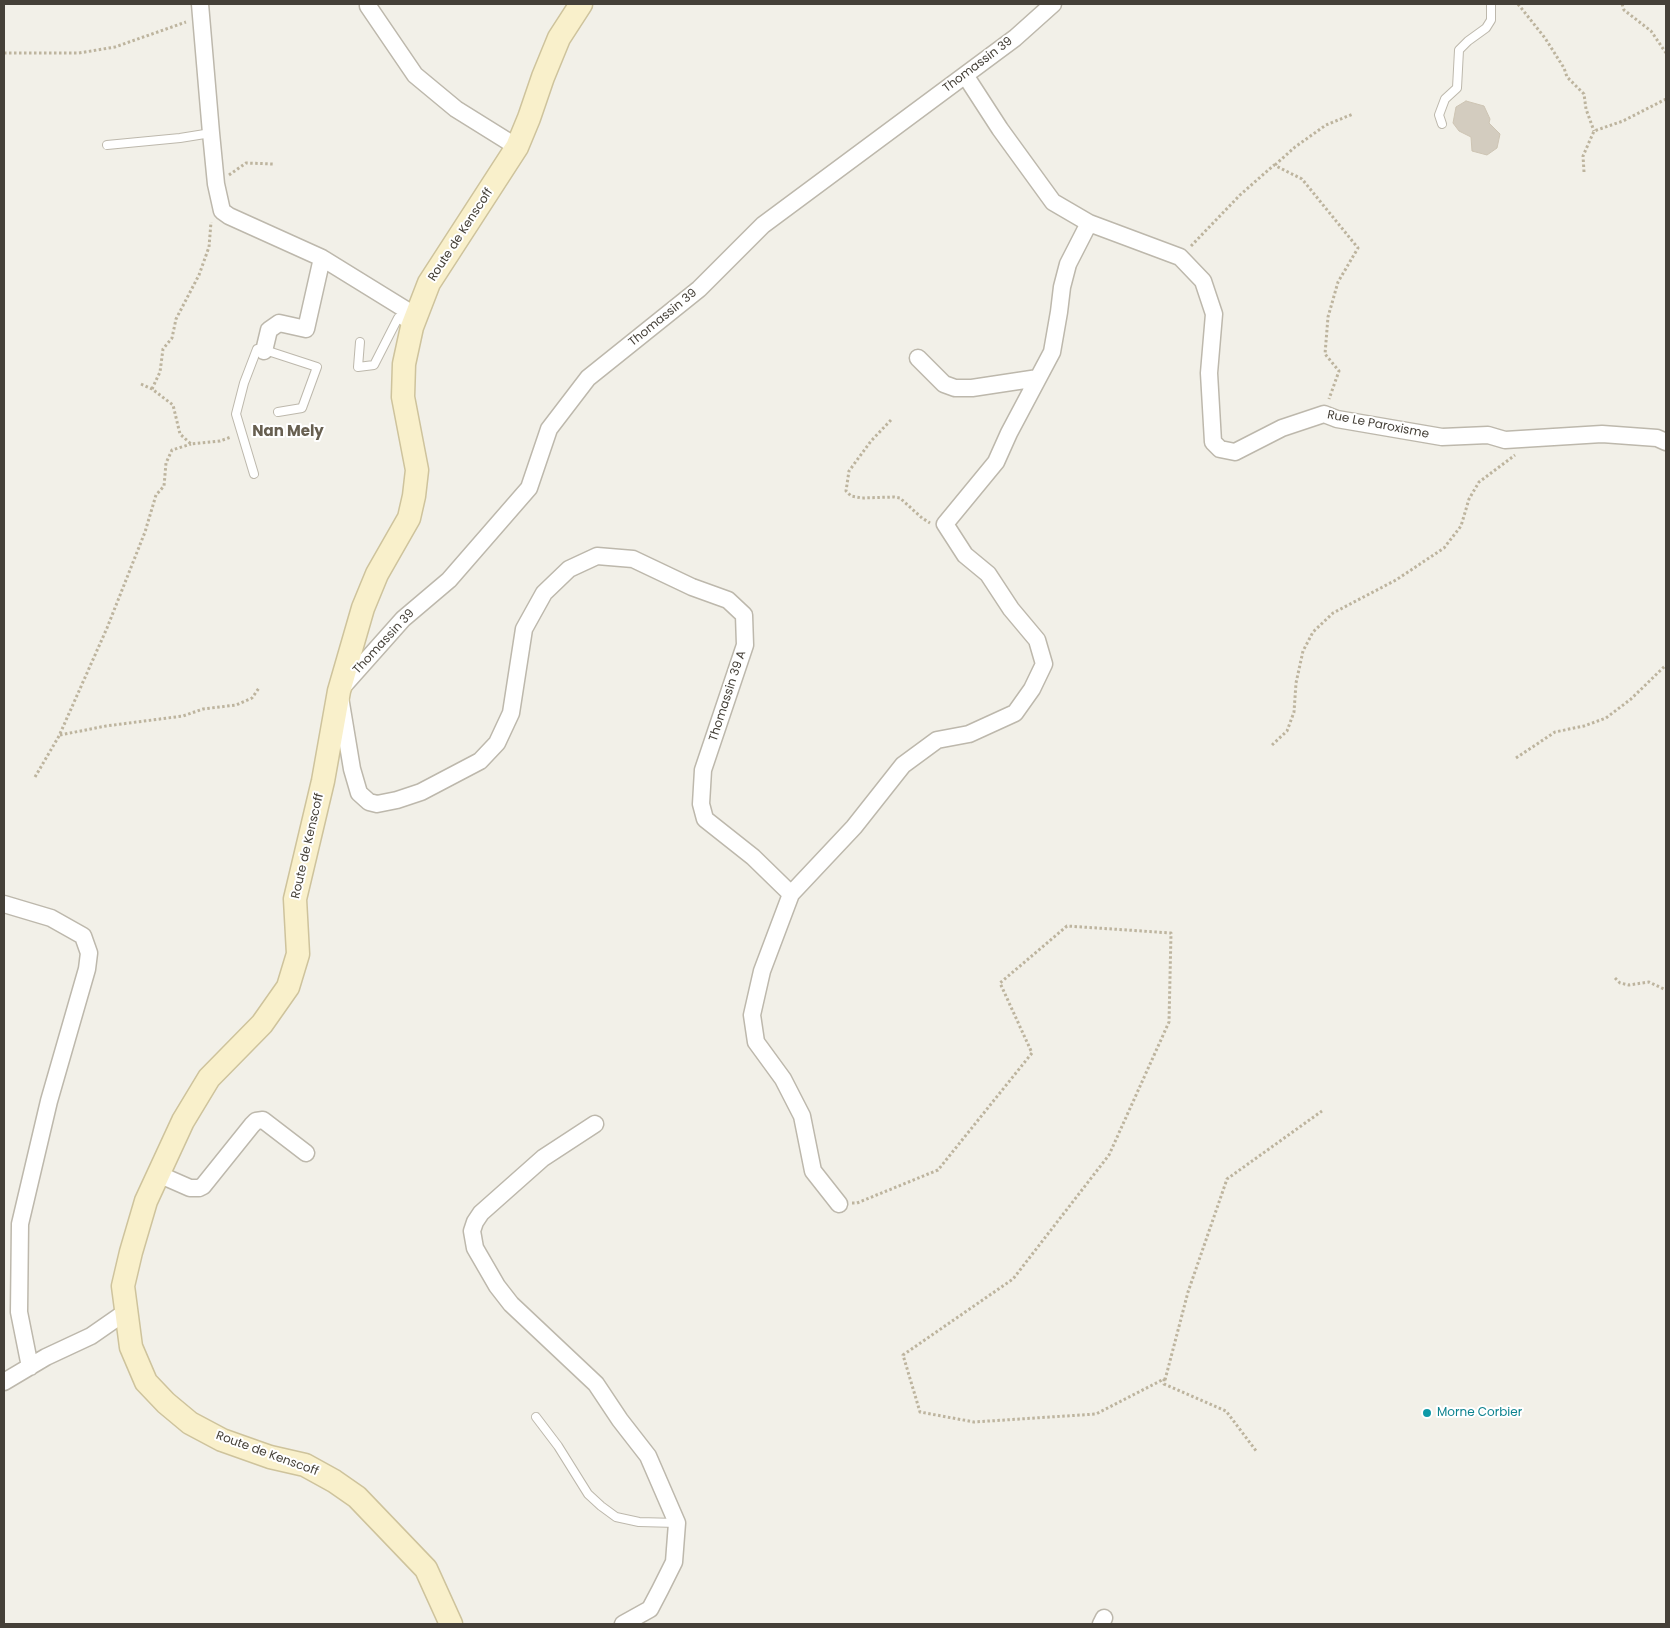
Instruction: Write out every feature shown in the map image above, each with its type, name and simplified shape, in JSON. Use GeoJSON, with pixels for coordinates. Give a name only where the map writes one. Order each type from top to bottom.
{"type":"FeatureCollection","features":[{"type":"Feature","properties":{"kind":"main road","name":"Route de Kenscoff"},"geometry":{"type":"LineString","coordinates":[[452,1624],[426,1569],[357,1497],[334,1481],[305,1465],[270,1457],[222,1440],[190,1422],[166,1404],[146,1382],[131,1347],[123,1286],[146,1201],[183,1121],[209,1078],[262,1024],[288,987],[298,954],[295,899],[323,781],[339,691],[363,608],[376,574],[410,518],[417,470],[402,397],[404,364],[414,321],[429,283],[517,147],[559,38],[581,4]]}},
{"type":"Feature","properties":{"kind":"street","name":"Thomassin 39"},"geometry":{"type":"LineString","coordinates":[[339,691],[403,619],[449,580],[529,488],[549,429],[588,378],[699,288],[763,225],[1015,38],[1053,4]]}},
{"type":"Feature","properties":{"kind":"street"},"geometry":{"type":"LineString","coordinates":[[368,6],[415,75],[456,109],[517,147]]}},
{"type":"Feature","properties":{"kind":"street"},"geometry":{"type":"LineString","coordinates":[[201,10],[216,184],[222,211],[229,216],[322,258],[414,321]]}},
{"type":"Feature","properties":{"kind":"street","name":"Rue Le Paroxisme"},"geometry":{"type":"LineString","coordinates":[[965,75],[1000,129],[1053,202],[1089,223],[1180,257],[1203,281],[1214,314],[1209,373],[1212,442],[1220,449],[1235,452],[1282,428],[1324,414],[1442,437],[1488,434],[1505,440],[1602,434],[1657,438],[1666,442]]}},
{"type":"Feature","properties":{"kind":"street"},"geometry":{"type":"LineString","coordinates":[[839,1204],[813,1171],[802,1116],[783,1079],[756,1042],[752,1016],[762,971],[791,894],[854,827],[903,765],[937,740],[969,734],[1015,712],[1032,689],[1044,664],[1037,640],[1011,609],[988,574],[965,555],[946,524],[996,462],[1052,352],[1062,287],[1068,264],[1089,223]]}},
{"type":"Feature","properties":{"kind":"street"},"geometry":{"type":"LineString","coordinates":[[264,351],[269,330],[279,323],[306,329],[322,258]]}},
{"type":"Feature","properties":{"kind":"street"},"geometry":{"type":"LineString","coordinates":[[918,358],[944,384],[955,388],[972,388],[1038,378]]}},
{"type":"Feature","properties":{"kind":"street","name":"Thomassin 39 A"},"geometry":{"type":"LineString","coordinates":[[339,691],[352,769],[360,793],[369,802],[377,804],[398,800],[422,792],[480,761],[497,743],[511,713],[524,630],[544,593],[569,569],[597,556],[633,559],[692,587],[728,600],[744,615],[745,645],[703,770],[701,804],[705,819],[753,857],[791,894]]}},
{"type":"Feature","properties":{"kind":"street"},"geometry":{"type":"LineString","coordinates":[[4,904],[50,918],[83,936],[89,953],[87,969],[49,1101],[20,1224],[20,1312],[30,1367]]}},
{"type":"Feature","properties":{"kind":"street"},"geometry":{"type":"LineString","coordinates":[[158,1174],[190,1188],[203,1186],[252,1125],[256,1121],[263,1120],[306,1153]]}},
{"type":"Feature","properties":{"kind":"street"},"geometry":{"type":"LineString","coordinates":[[596,1124],[542,1158],[481,1213],[472,1231],[475,1248],[497,1286],[512,1304],[596,1384],[620,1420],[648,1456],[677,1523],[674,1562],[650,1609],[623,1624]]}},
{"type":"Feature","properties":{"kind":"street"},"geometry":{"type":"LineString","coordinates":[[4,1382],[46,1357],[92,1336],[127,1311]]}},
{"type":"Feature","properties":{"kind":"lane"},"geometry":{"type":"LineString","coordinates":[[1442,124],[1439,114],[1445,99],[1457,88],[1459,50],[1486,28],[1491,20],[1491,4]]}},
{"type":"Feature","properties":{"kind":"lane"},"geometry":{"type":"LineString","coordinates":[[107,145],[180,138],[211,132]]}},
{"type":"Feature","properties":{"kind":"lane"},"geometry":{"type":"LineString","coordinates":[[360,342],[358,367],[374,365],[398,318],[414,321]]}},
{"type":"Feature","properties":{"kind":"lane"},"geometry":{"type":"LineString","coordinates":[[254,474],[236,414],[244,383],[257,350],[317,367],[302,408],[278,412]]}},
{"type":"Feature","properties":{"kind":"lane"},"geometry":{"type":"LineString","coordinates":[[536,1417],[558,1446],[588,1494],[601,1506],[616,1517],[639,1522],[677,1523]]}},
{"type":"Feature","properties":{"kind":"path"},"geometry":{"type":"LineString","coordinates":[[1518,4],[1545,38],[1567,76],[1576,88],[1584,94],[1586,109],[1594,131],[1583,156],[1584,172]]}},
{"type":"Feature","properties":{"kind":"path"},"geometry":{"type":"LineString","coordinates":[[1622,4],[1624,10],[1651,32],[1666,53]]}},
{"type":"Feature","properties":{"kind":"path"},"geometry":{"type":"LineString","coordinates":[[4,53],[79,53],[115,47],[201,10]]}},
{"type":"Feature","properties":{"kind":"path"},"geometry":{"type":"LineString","coordinates":[[1594,131],[1623,120],[1666,98]]}},
{"type":"Feature","properties":{"kind":"path"},"geometry":{"type":"LineString","coordinates":[[1180,257],[1240,194],[1295,147],[1326,125],[1353,114]]}},
{"type":"Feature","properties":{"kind":"path"},"geometry":{"type":"LineString","coordinates":[[216,184],[246,163],[273,164]]}},
{"type":"Feature","properties":{"kind":"path"},"geometry":{"type":"LineString","coordinates":[[1274,165],[1302,179],[1358,248],[1338,282],[1328,316],[1325,354],[1339,371],[1324,414]]}},
{"type":"Feature","properties":{"kind":"path"},"geometry":{"type":"LineString","coordinates":[[152,389],[160,372],[163,349],[172,338],[176,319],[199,275],[209,248],[210,222],[222,211]]}},
{"type":"Feature","properties":{"kind":"path"},"geometry":{"type":"LineString","coordinates":[[141,384],[152,389],[173,405],[180,434],[191,444]]}},
{"type":"Feature","properties":{"kind":"path"},"geometry":{"type":"LineString","coordinates":[[891,420],[871,441],[849,471],[846,491],[851,496],[862,498],[900,498],[930,523],[946,524]]}},
{"type":"Feature","properties":{"kind":"path"},"geometry":{"type":"LineString","coordinates":[[35,777],[59,736],[107,628],[145,532],[156,495],[164,486],[166,463],[172,450],[191,444],[220,441],[242,434]]}},
{"type":"Feature","properties":{"kind":"path"},"geometry":{"type":"LineString","coordinates":[[1272,745],[1288,731],[1294,712],[1296,683],[1303,651],[1313,632],[1334,614],[1396,580],[1444,548],[1461,526],[1469,500],[1478,482],[1537,437]]}},
{"type":"Feature","properties":{"kind":"path"},"geometry":{"type":"LineString","coordinates":[[1516,758],[1555,732],[1584,726],[1606,718],[1631,698],[1666,665]]}},
{"type":"Feature","properties":{"kind":"path"},"geometry":{"type":"LineString","coordinates":[[59,736],[106,726],[183,716],[204,709],[236,705],[252,698],[260,688]]}},
{"type":"Feature","properties":{"kind":"path"},"geometry":{"type":"LineString","coordinates":[[839,1204],[857,1203],[938,1170],[1032,1053],[1000,983],[1067,926],[1171,933],[1169,1022],[1109,1155],[1013,1279],[903,1355],[920,1412],[974,1422],[1096,1414],[1164,1379],[1164,1384]]}},
{"type":"Feature","properties":{"kind":"path"},"geometry":{"type":"LineString","coordinates":[[1615,978],[1620,983],[1629,986],[1649,982],[1666,990]]}},
{"type":"Feature","properties":{"kind":"path"},"geometry":{"type":"LineString","coordinates":[[1164,1384],[1188,1292],[1227,1179],[1322,1111]]}},
{"type":"Feature","properties":{"kind":"path"},"geometry":{"type":"LineString","coordinates":[[1164,1384],[1226,1412],[1257,1452]]}},
{"type":"Feature","properties":{"kind":"building"},"geometry":{"type":"Polygon","coordinates":[[[1466,101],[1484,106],[1490,119],[1489,123],[1500,134],[1497,148],[1487,155],[1472,151],[1471,137],[1459,131],[1453,123],[1456,107],[1466,101]]]}},
{"type":"Feature","properties":{"kind":"place","name":"Morne Corbier"},"geometry":{"type":"Point","coordinates":[1427,1413]}},
{"type":"Feature","properties":{"kind":"district","name":"Nan Mely"},"geometry":{"type":"Point","coordinates":[288,432]}}]}
